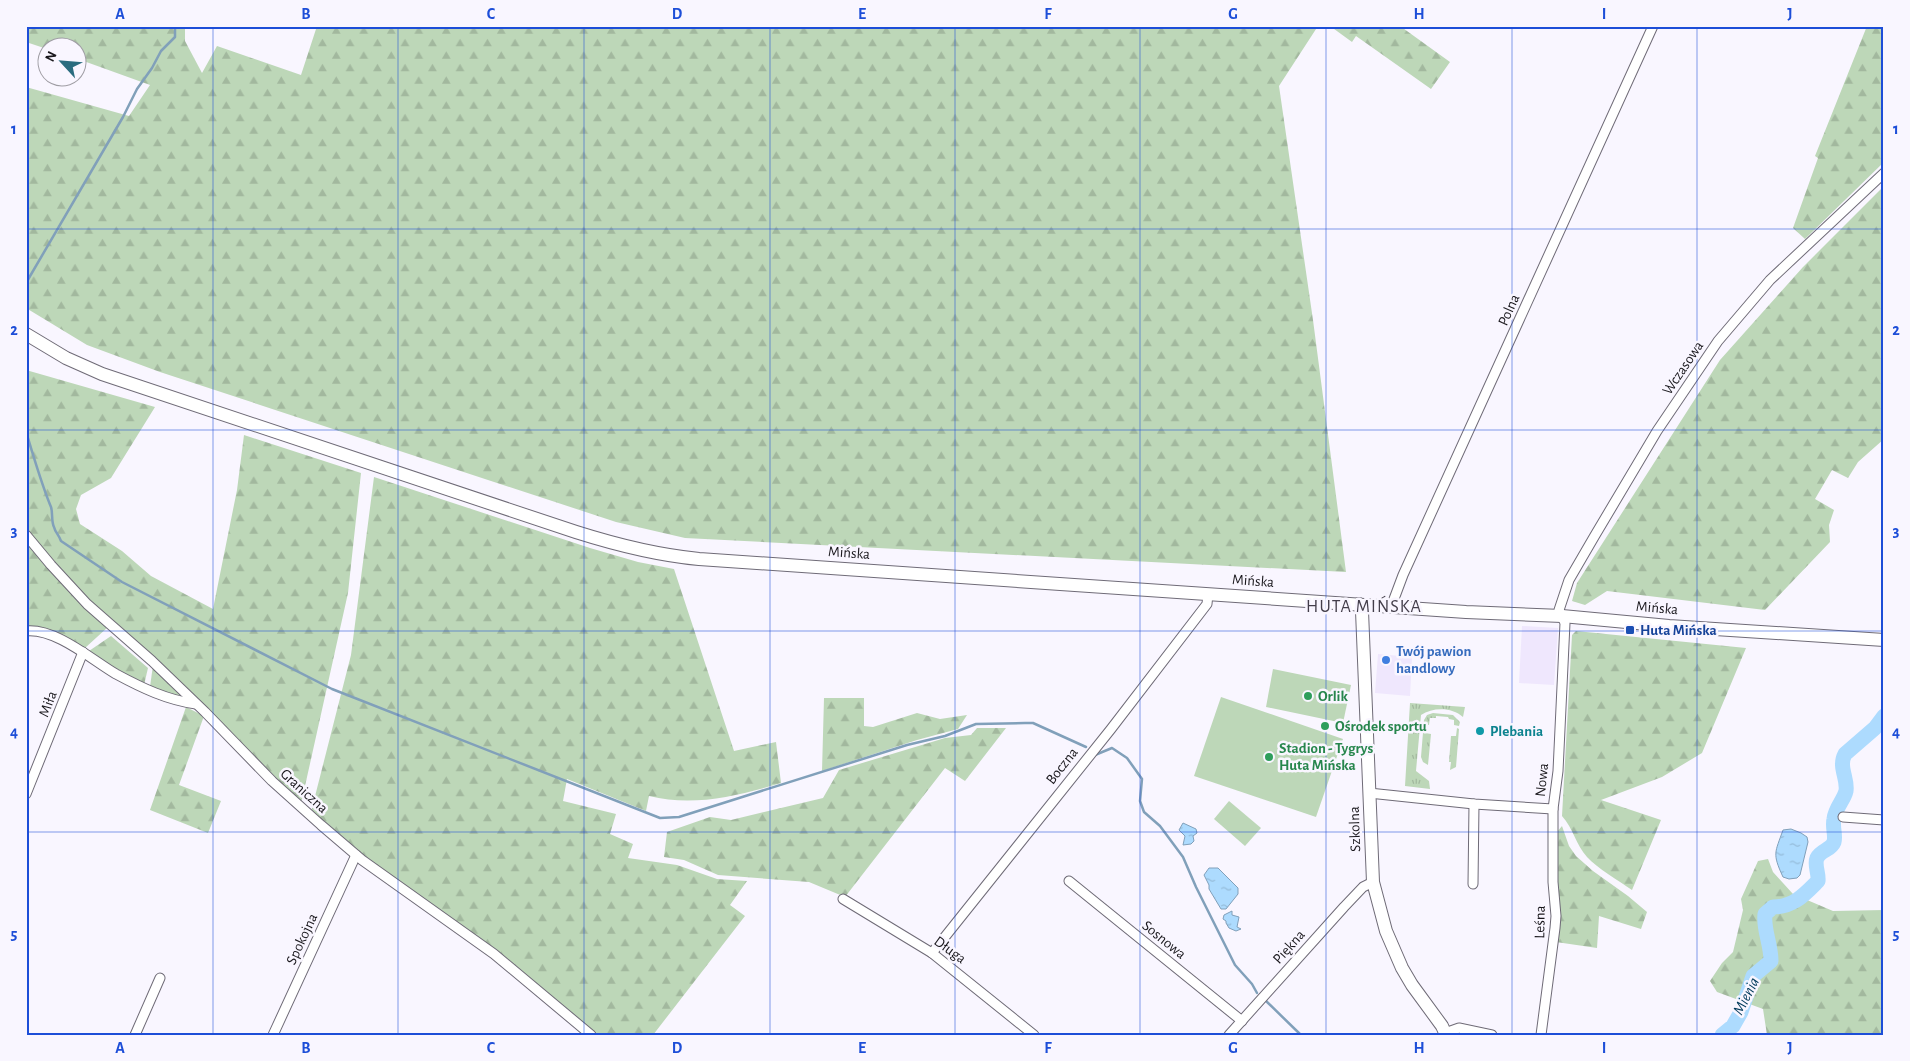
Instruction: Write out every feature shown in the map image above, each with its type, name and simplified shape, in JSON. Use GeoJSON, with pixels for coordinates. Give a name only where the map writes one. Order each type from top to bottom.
{"type":"FeatureCollection","features":[{"type":"Feature","properties":{"kind":"main road","name":"Mińska"},"geometry":{"type":"LineString","coordinates":[[26,334],[66,358],[102,374],[621,545],[685,558],[1509,615],[1562,616],[1668,626],[1884,640]]}},
{"type":"Feature","properties":{"kind":"main road","name":"Szkolna"},"geometry":{"type":"LineString","coordinates":[[1359,604],[1362,611],[1373,882],[1386,931],[1402,968],[1445,1034]]}},
{"type":"Feature","properties":{"kind":"street","name":"Polna"},"geometry":{"type":"LineString","coordinates":[[1391,607],[1411,558],[1653,26]]}},
{"type":"Feature","properties":{"kind":"street","name":"Wczasowa"},"geometry":{"type":"LineString","coordinates":[[1562,616],[1560,610],[1561,601],[1569,580],[1657,431],[1718,341],[1770,280],[1884,173]]}},
{"type":"Feature","properties":{"kind":"street","name":"Graniczna"},"geometry":{"type":"LineString","coordinates":[[26,535],[87,604],[152,661],[272,781],[356,855],[494,954],[591,1035]]}},
{"type":"Feature","properties":{"kind":"street","name":"Boczna"},"geometry":{"type":"LineString","coordinates":[[932,953],[1167,657],[1207,604],[1208,594]]}},
{"type":"Feature","properties":{"kind":"street","name":"Nowa"},"geometry":{"type":"LineString","coordinates":[[1370,793],[1474,804],[1553,809],[1558,771],[1562,691],[1565,623],[1562,616]]}},
{"type":"Feature","properties":{"kind":"street"},"geometry":{"type":"LineString","coordinates":[[28,633],[58,638],[133,683],[168,698],[196,704]]}},
{"type":"Feature","properties":{"kind":"street","name":"Miła"},"geometry":{"type":"LineString","coordinates":[[26,794],[84,652]]}},
{"type":"Feature","properties":{"kind":"street"},"geometry":{"type":"LineString","coordinates":[[1472,884],[1474,804]]}},
{"type":"Feature","properties":{"kind":"street","name":"Leśna"},"geometry":{"type":"LineString","coordinates":[[1540,1035],[1556,922],[1553,882],[1553,809]]}},
{"type":"Feature","properties":{"kind":"street"},"geometry":{"type":"LineString","coordinates":[[1844,817],[1884,820]]}},
{"type":"Feature","properties":{"kind":"street","name":"Spokojna"},"geometry":{"type":"LineString","coordinates":[[273,1035],[356,855]]}},
{"type":"Feature","properties":{"kind":"street","name":"Sosnowa"},"geometry":{"type":"LineString","coordinates":[[1069,880],[1242,1021]]}},
{"type":"Feature","properties":{"kind":"street","name":"Piękna"},"geometry":{"type":"LineString","coordinates":[[1229,1035],[1344,907],[1363,887],[1373,882]]}},
{"type":"Feature","properties":{"kind":"street","name":"Długa"},"geometry":{"type":"LineString","coordinates":[[843,899],[932,953],[1034,1035]]}},
{"type":"Feature","properties":{"kind":"street"},"geometry":{"type":"LineString","coordinates":[[135,1035],[160,978]]}},
{"type":"Feature","properties":{"kind":"street"},"geometry":{"type":"LineString","coordinates":[[1445,1034],[1458,1028],[1492,1035]]}},
{"type":"Feature","properties":{"kind":"shaded area"},"geometry":{"type":"Polygon","coordinates":[[[1522,626],[1558,628],[1554,685],[1519,683],[1522,626]]]}},
{"type":"Feature","properties":{"kind":"shaded area"},"geometry":{"type":"Polygon","coordinates":[[[1378,654],[1412,657],[1410,696],[1375,693],[1378,654]]]}},
{"type":"Feature","properties":{"kind":"green space"},"geometry":{"type":"Polygon","coordinates":[[[26,26],[185,26],[185,41],[202,73],[217,46],[301,75],[317,26],[1318,26],[1279,86],[1313,320],[1346,572],[685,538],[616,522],[160,372],[87,345],[26,308],[26,87],[129,116],[150,85],[88,63],[88,38],[38,38],[38,46],[26,42],[26,26]]]}},
{"type":"Feature","properties":{"kind":"green space"},"geometry":{"type":"Polygon","coordinates":[[[1330,26],[1400,26],[1450,62],[1431,89],[1356,36],[1352,42],[1330,26]]]}},
{"type":"Feature","properties":{"kind":"green space"},"geometry":{"type":"Polygon","coordinates":[[[1867,26],[1884,26],[1884,162],[1805,239],[1793,228],[1818,158],[1815,156],[1867,26]]]}},
{"type":"Feature","properties":{"kind":"green space"},"geometry":{"type":"Polygon","coordinates":[[[1884,186],[1884,439],[1858,462],[1848,478],[1832,470],[1815,499],[1834,510],[1829,525],[1830,542],[1765,610],[1607,591],[1585,605],[1572,601],[1577,583],[1720,360],[1803,267],[1884,186]]]}},
{"type":"Feature","properties":{"kind":"green space"},"geometry":{"type":"Polygon","coordinates":[[[26,370],[155,407],[111,478],[81,495],[76,509],[80,524],[122,551],[151,576],[213,609],[237,490],[244,435],[361,473],[348,593],[301,804],[116,627],[73,584],[26,530],[26,370]]]}},
{"type":"Feature","properties":{"kind":"green space"},"geometry":{"type":"Polygon","coordinates":[[[374,477],[590,548],[638,562],[674,569],[734,751],[776,742],[781,783],[732,796],[715,799],[682,800],[649,796],[646,811],[567,779],[563,801],[616,814],[610,834],[633,844],[628,858],[677,865],[717,879],[747,881],[730,905],[745,916],[653,1035],[597,1035],[493,948],[360,853],[311,812],[351,655],[374,477]]]}},
{"type":"Feature","properties":{"kind":"green space"},"geometry":{"type":"Polygon","coordinates":[[[26,538],[108,627],[85,648],[61,637],[26,628],[26,538]]]}},
{"type":"Feature","properties":{"kind":"green space"},"geometry":{"type":"Polygon","coordinates":[[[1576,631],[1746,648],[1702,753],[1662,777],[1601,800],[1661,820],[1632,890],[1602,870],[1587,857],[1562,816],[1572,635],[1576,631]]]}},
{"type":"Feature","properties":{"kind":"green space"},"geometry":{"type":"Polygon","coordinates":[[[111,636],[148,668],[144,685],[127,678],[89,651],[111,636]]]}},
{"type":"Feature","properties":{"kind":"green space"},"geometry":{"type":"Polygon","coordinates":[[[153,665],[184,697],[182,700],[150,687],[153,665]]]}},
{"type":"Feature","properties":{"kind":"green space","name":"Orlik"},"geometry":{"type":"Polygon","coordinates":[[[1273,669],[1351,685],[1343,723],[1266,707],[1273,669]]]}},
{"type":"Feature","properties":{"kind":"green space","name":"Stadion - Tygrys Huta Mińska"},"geometry":{"type":"Polygon","coordinates":[[[1221,697],[1343,739],[1316,817],[1194,776],[1221,697]]]}},
{"type":"Feature","properties":{"kind":"green space"},"geometry":{"type":"Polygon","coordinates":[[[824,698],[864,698],[864,726],[873,727],[917,713],[940,719],[967,715],[958,729],[917,740],[822,771],[824,698]]]}},
{"type":"Feature","properties":{"kind":"green space"},"geometry":{"type":"Polygon","coordinates":[[[1410,703],[1465,707],[1463,717],[1453,711],[1442,709],[1426,712],[1421,715],[1416,771],[1429,781],[1430,789],[1405,786],[1410,703]]]}},
{"type":"Feature","properties":{"kind":"green space"},"geometry":{"type":"Polygon","coordinates":[[[186,707],[204,716],[179,785],[221,801],[208,833],[150,810],[186,707]]]}},
{"type":"Feature","properties":{"kind":"green space"},"geometry":{"type":"Polygon","coordinates":[[[1433,713],[1453,715],[1460,722],[1459,726],[1454,725],[1454,720],[1448,717],[1436,716],[1436,718],[1430,718],[1429,725],[1426,725],[1425,733],[1431,734],[1428,765],[1423,762],[1421,757],[1424,720],[1427,715],[1433,713]]]}},
{"type":"Feature","properties":{"kind":"green space"},"geometry":{"type":"Polygon","coordinates":[[[977,728],[1006,728],[965,781],[945,768],[845,897],[809,882],[718,875],[684,860],[664,857],[667,832],[710,817],[731,820],[823,798],[839,770],[945,738],[971,735],[977,728]]]}},
{"type":"Feature","properties":{"kind":"green space"},"geometry":{"type":"Polygon","coordinates":[[[1457,728],[1459,729],[1456,767],[1450,770],[1451,736],[1456,736],[1457,728]]]}},
{"type":"Feature","properties":{"kind":"green space"},"geometry":{"type":"Polygon","coordinates":[[[1229,801],[1261,828],[1245,846],[1214,819],[1229,801]]]}},
{"type":"Feature","properties":{"kind":"green space"},"geometry":{"type":"Polygon","coordinates":[[[1562,826],[1569,846],[1576,856],[1647,912],[1641,929],[1599,916],[1597,948],[1556,942],[1557,879],[1555,838],[1562,826]]]}},
{"type":"Feature","properties":{"kind":"green space"},"geometry":{"type":"Polygon","coordinates":[[[1768,859],[1773,872],[1793,894],[1833,911],[1884,910],[1884,1035],[1767,1035],[1763,1009],[1717,992],[1710,981],[1722,963],[1733,952],[1743,910],[1741,899],[1758,861],[1768,859]]]}},
{"type":"Feature","properties":{"kind":"water"},"geometry":{"type":"Polygon","coordinates":[[[1183,823],[1196,829],[1197,833],[1193,836],[1194,841],[1191,844],[1183,845],[1185,836],[1179,830],[1183,823]]]}},
{"type":"Feature","properties":{"kind":"water"},"geometry":{"type":"Polygon","coordinates":[[[1791,829],[1807,837],[1808,842],[1800,875],[1797,878],[1789,879],[1783,877],[1777,863],[1776,853],[1783,830],[1791,829]]]}},
{"type":"Feature","properties":{"kind":"water"},"geometry":{"type":"Polygon","coordinates":[[[1209,868],[1218,868],[1238,888],[1238,894],[1226,909],[1221,909],[1209,889],[1204,875],[1209,868]]]}},
{"type":"Feature","properties":{"kind":"water"},"geometry":{"type":"Polygon","coordinates":[[[1232,911],[1232,915],[1239,917],[1237,927],[1241,929],[1236,931],[1229,928],[1223,919],[1224,915],[1232,911]]]}},
{"type":"Feature","properties":{"kind":"waterway"},"geometry":{"type":"LineString","coordinates":[[26,283],[123,117],[137,89],[161,51],[175,37],[175,26]]}},
{"type":"Feature","properties":{"kind":"waterway"},"geometry":{"type":"LineString","coordinates":[[26,432],[51,507],[53,525],[61,541],[122,582],[332,689],[660,818],[679,817],[907,745],[945,736],[976,724],[1033,723],[1086,747]]}},
{"type":"Feature","properties":{"kind":"waterway","name":"Mienia"},"geometry":{"type":"LineString","coordinates":[[1722,1035],[1733,1026],[1741,1012],[1753,976],[1771,961],[1765,914],[1773,907],[1787,905],[1798,899],[1818,881],[1817,858],[1831,847],[1834,842],[1835,815],[1846,791],[1842,763],[1845,754],[1875,728],[1884,716]]}},
{"type":"Feature","properties":{"kind":"waterway"},"geometry":{"type":"LineString","coordinates":[[1095,755],[1112,748],[1127,758],[1142,779],[1140,801],[1144,812],[1160,826],[1183,857],[1235,965],[1252,984],[1257,993]]}},
{"type":"Feature","properties":{"kind":"waterway"},"geometry":{"type":"LineString","coordinates":[[1265,1000],[1301,1035]]}},
{"type":"Feature","properties":{"kind":"place","name":"Huta Mińska"},"geometry":{"type":"Point","coordinates":[1630,630]}},
{"type":"Feature","properties":{"kind":"place","name":"Twój pawion handlowy"},"geometry":{"type":"Point","coordinates":[1386,660]}},
{"type":"Feature","properties":{"kind":"place","name":"Orlik"},"geometry":{"type":"Point","coordinates":[1308,696]}},
{"type":"Feature","properties":{"kind":"place","name":"Ośrodek sportu"},"geometry":{"type":"Point","coordinates":[1325,726]}},
{"type":"Feature","properties":{"kind":"place","name":"Plebania"},"geometry":{"type":"Point","coordinates":[1480,731]}},
{"type":"Feature","properties":{"kind":"place","name":"Stadion - Tygrys Huta Mińska"},"geometry":{"type":"Point","coordinates":[1269,757]}},
{"type":"Feature","properties":{"kind":"district","name":"HUTA MIŃSKA"},"geometry":{"type":"Point","coordinates":[1364,607]}}]}
